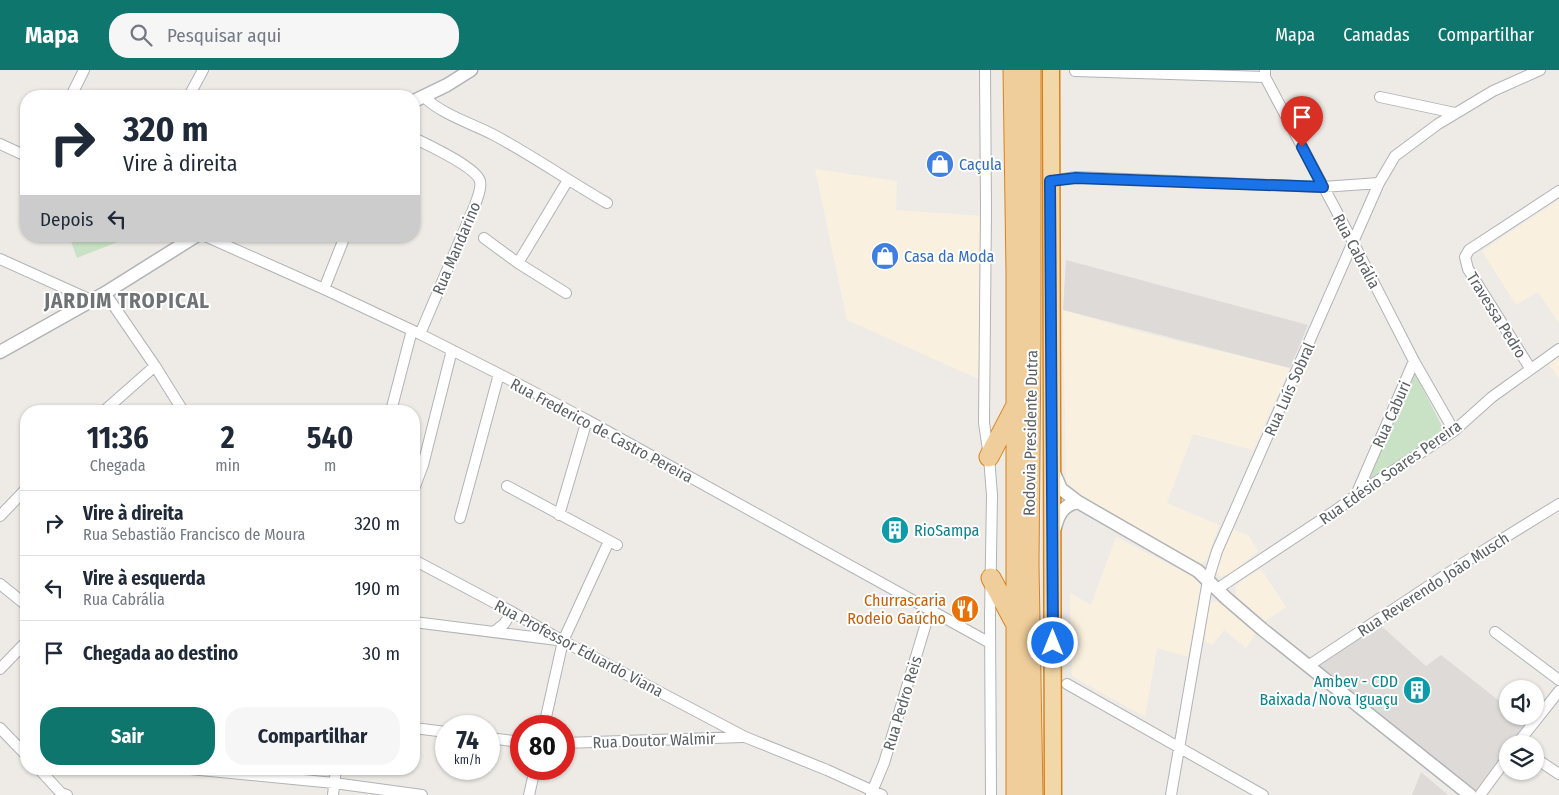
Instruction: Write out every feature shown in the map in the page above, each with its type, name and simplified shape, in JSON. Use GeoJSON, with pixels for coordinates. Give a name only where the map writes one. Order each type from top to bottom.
{"type":"FeatureCollection","features":[{"type":"Feature","properties":{"kind":"highway","name":"Rodovia Presidente Dutra"},"geometry":{"type":"LineString","coordinates":[[1013,70],[1016,271],[1016,795]]}},
{"type":"Feature","properties":{"kind":"highway","name":"Rodovia Presidente Dutra"},"geometry":{"type":"LineString","coordinates":[[1031,70],[1029,564],[1033,795]]}},
{"type":"Feature","properties":{"kind":"highway"},"geometry":{"type":"LineString","coordinates":[[1051,70],[1053,795]]}},
{"type":"Feature","properties":{"kind":"highway"},"geometry":{"type":"LineString","coordinates":[[989,457],[1015,406]]}},
{"type":"Feature","properties":{"kind":"highway"},"geometry":{"type":"LineString","coordinates":[[991,578],[1016,625]]}},
{"type":"Feature","properties":{"kind":"street"},"geometry":{"type":"LineString","coordinates":[[73,90],[84,70]]}},
{"type":"Feature","properties":{"kind":"street"},"geometry":{"type":"LineString","coordinates":[[192,90],[203,70]]}},
{"type":"Feature","properties":{"kind":"street"},"geometry":{"type":"LineString","coordinates":[[420,98],[461,78],[471,70]]}},
{"type":"Feature","properties":{"kind":"street"},"geometry":{"type":"LineString","coordinates":[[985,70],[984,424],[992,495],[990,643],[991,795]]}},
{"type":"Feature","properties":{"kind":"street","name":"Rua Luís Sobral"},"geometry":{"type":"LineString","coordinates":[[1171,795],[1217,551],[1380,183],[1395,156],[1438,124],[1493,91],[1540,70]]}},
{"type":"Feature","properties":{"kind":"street"},"geometry":{"type":"LineString","coordinates":[[1075,72],[1265,74]]}},
{"type":"Feature","properties":{"kind":"street","name":"Rua Cabrália"},"geometry":{"type":"LineString","coordinates":[[1265,74],[1414,361],[1454,431]]}},
{"type":"Feature","properties":{"kind":"street"},"geometry":{"type":"LineString","coordinates":[[1380,97],[1455,113]]}},
{"type":"Feature","properties":{"kind":"street"},"geometry":{"type":"LineString","coordinates":[[420,99],[516,147],[607,203]]}},
{"type":"Feature","properties":{"kind":"street","name":"Rua Mandarino"},"geometry":{"type":"LineString","coordinates":[[393,405],[416,332],[475,205],[480,190],[480,181],[470,168],[420,141]]}},
{"type":"Feature","properties":{"kind":"street"},"geometry":{"type":"LineString","coordinates":[[0,144],[20,153]]}},
{"type":"Feature","properties":{"kind":"street"},"geometry":{"type":"LineString","coordinates":[[1050,181],[1076,178],[1323,187],[1380,183]]}},
{"type":"Feature","properties":{"kind":"street"},"geometry":{"type":"LineString","coordinates":[[518,263],[568,180]]}},
{"type":"Feature","properties":{"kind":"street","name":"Travessa Pedro"},"geometry":{"type":"LineString","coordinates":[[1530,368],[1468,269],[1465,257],[1469,250],[1559,192]]}},
{"type":"Feature","properties":{"kind":"street"},"geometry":{"type":"LineString","coordinates":[[484,238],[518,263],[566,293]]}},
{"type":"Feature","properties":{"kind":"street"},"geometry":{"type":"LineString","coordinates":[[0,352],[105,293],[186,242]]}},
{"type":"Feature","properties":{"kind":"street","name":"Rua Frederico de Castro Pereira"},"geometry":{"type":"LineString","coordinates":[[218,242],[416,332],[499,374],[587,420],[990,643]]}},
{"type":"Feature","properties":{"kind":"street"},"geometry":{"type":"LineString","coordinates":[[324,289],[343,242]]}},
{"type":"Feature","properties":{"kind":"street"},"geometry":{"type":"LineString","coordinates":[[0,259],[91,300]]}},
{"type":"Feature","properties":{"kind":"street"},"geometry":{"type":"LineString","coordinates":[[105,293],[179,405]]}},
{"type":"Feature","properties":{"kind":"street","name":"Rua Edésio Soares Pereira"},"geometry":{"type":"LineString","coordinates":[[1212,585],[1339,508],[1356,494],[1454,431],[1479,406],[1559,349]]}},
{"type":"Feature","properties":{"kind":"street"},"geometry":{"type":"LineString","coordinates":[[420,475],[452,350]]}},
{"type":"Feature","properties":{"kind":"street","name":"Rua Caburi"},"geometry":{"type":"LineString","coordinates":[[1356,494],[1414,361]]}},
{"type":"Feature","properties":{"kind":"street"},"geometry":{"type":"LineString","coordinates":[[111,405],[155,366]]}},
{"type":"Feature","properties":{"kind":"street"},"geometry":{"type":"LineString","coordinates":[[460,518],[499,374]]}},
{"type":"Feature","properties":{"kind":"street"},"geometry":{"type":"LineString","coordinates":[[559,515],[587,420]]}},
{"type":"Feature","properties":{"kind":"street"},"geometry":{"type":"LineString","coordinates":[[1052,468],[1061,489],[1078,502],[1192,567],[1262,629],[1470,795]]}},
{"type":"Feature","properties":{"kind":"street"},"geometry":{"type":"LineString","coordinates":[[508,486],[613,543],[563,641],[546,715]]}},
{"type":"Feature","properties":{"kind":"street"},"geometry":{"type":"LineString","coordinates":[[0,516],[20,495]]}},
{"type":"Feature","properties":{"kind":"street"},"geometry":{"type":"LineString","coordinates":[[1052,542],[1061,512],[1068,505],[1078,502]]}},
{"type":"Feature","properties":{"kind":"street","name":"Rua Reverendo João Musch"},"geometry":{"type":"LineString","coordinates":[[1308,666],[1457,568],[1559,504]]}},
{"type":"Feature","properties":{"kind":"street","name":"Rua Professor Eduardo Viana"},"geometry":{"type":"LineString","coordinates":[[420,563],[745,737],[827,770],[875,793]]}},
{"type":"Feature","properties":{"kind":"street"},"geometry":{"type":"LineString","coordinates":[[0,584],[20,600]]}},
{"type":"Feature","properties":{"kind":"street","name":"Rua Pedro Reis"},"geometry":{"type":"LineString","coordinates":[[875,793],[930,610]]}},
{"type":"Feature","properties":{"kind":"street"},"geometry":{"type":"LineString","coordinates":[[494,632],[504,624],[512,612]]}},
{"type":"Feature","properties":{"kind":"street"},"geometry":{"type":"LineString","coordinates":[[420,623],[563,641]]}},
{"type":"Feature","properties":{"kind":"street"},"geometry":{"type":"LineString","coordinates":[[1495,632],[1559,680]]}},
{"type":"Feature","properties":{"kind":"street"},"geometry":{"type":"LineString","coordinates":[[0,669],[20,648]]}},
{"type":"Feature","properties":{"kind":"street"},"geometry":{"type":"LineString","coordinates":[[1067,684],[1263,795]]}},
{"type":"Feature","properties":{"kind":"street"},"geometry":{"type":"LineString","coordinates":[[1524,735],[1558,694]]}},
{"type":"Feature","properties":{"kind":"street"},"geometry":{"type":"LineString","coordinates":[[0,728],[20,750]]}},
{"type":"Feature","properties":{"kind":"street"},"geometry":{"type":"LineString","coordinates":[[420,729],[435,731]]}},
{"type":"Feature","properties":{"kind":"street","name":"Rua Doutor Walmir"},"geometry":{"type":"LineString","coordinates":[[575,744],[745,737]]}},
{"type":"Feature","properties":{"kind":"street"},"geometry":{"type":"LineString","coordinates":[[1544,764],[1559,774]]}},
{"type":"Feature","properties":{"kind":"street"},"geometry":{"type":"LineString","coordinates":[[1480,795],[1499,769]]}},
{"type":"Feature","properties":{"kind":"street"},"geometry":{"type":"LineString","coordinates":[[44,775],[61,793],[67,795]]}},
{"type":"Feature","properties":{"kind":"street"},"geometry":{"type":"LineString","coordinates":[[252,775],[334,783],[422,795]]}},
{"type":"Feature","properties":{"kind":"street"},"geometry":{"type":"LineString","coordinates":[[333,795],[335,775]]}},
{"type":"Feature","properties":{"kind":"street"},"geometry":{"type":"LineString","coordinates":[[529,795],[532,780]]}},
{"type":"Feature","properties":{"kind":"shaded area"},"geometry":{"type":"Polygon","coordinates":[[[815,169],[897,181],[896,210],[983,216],[983,381],[847,320],[815,169]]]}},
{"type":"Feature","properties":{"kind":"shaded area"},"geometry":{"type":"Polygon","coordinates":[[[1559,200],[1559,323],[1538,292],[1516,305],[1482,251],[1559,200]]]}},
{"type":"Feature","properties":{"kind":"shaded area"},"geometry":{"type":"Polygon","coordinates":[[[1066,260],[1308,325],[1290,368],[1063,310],[1066,260]]]}},
{"type":"Feature","properties":{"kind":"shaded area"},"geometry":{"type":"Polygon","coordinates":[[[1063,310],[1144,333],[1290,368],[1253,450],[1193,434],[1167,503],[1219,525],[1207,559],[1202,563],[1072,492],[1066,483],[1063,310]]]}},
{"type":"Feature","properties":{"kind":"shaded area"},"geometry":{"type":"Polygon","coordinates":[[[1559,357],[1559,378],[1549,364],[1559,357]]]}},
{"type":"Feature","properties":{"kind":"shaded area"},"geometry":{"type":"Polygon","coordinates":[[[1233,529],[1249,536],[1258,551],[1230,574],[1220,577],[1216,572],[1217,564],[1233,529]]]}},
{"type":"Feature","properties":{"kind":"shaded area"},"geometry":{"type":"Polygon","coordinates":[[[1116,537],[1196,578],[1201,585],[1188,657],[1157,648],[1145,717],[1072,676],[1070,593],[1091,605],[1116,537]]]}},
{"type":"Feature","properties":{"kind":"shaded area"},"geometry":{"type":"Polygon","coordinates":[[[1261,569],[1286,607],[1265,621],[1236,596],[1236,586],[1261,569]]]}},
{"type":"Feature","properties":{"kind":"shaded area"},"geometry":{"type":"Polygon","coordinates":[[[1216,601],[1256,633],[1246,648],[1224,630],[1213,644],[1205,642],[1209,604],[1216,601]]]}},
{"type":"Feature","properties":{"kind":"shaded area","name":"Ambev - CDD Baixada/Nova Iguaçu"},"geometry":{"type":"Polygon","coordinates":[[[1378,623],[1426,666],[1441,655],[1499,701],[1499,725],[1525,725],[1517,735],[1499,735],[1499,759],[1473,795],[1317,665],[1378,623]]]}},
{"type":"Feature","properties":{"kind":"shaded area"},"geometry":{"type":"Polygon","coordinates":[[[1421,772],[1448,795],[1412,795],[1421,772]]]}},
{"type":"Feature","properties":{"kind":"green space"},"geometry":{"type":"Polygon","coordinates":[[[71,242],[117,242],[77,258],[71,242]]]}},
{"type":"Feature","properties":{"kind":"green space"},"geometry":{"type":"Polygon","coordinates":[[[1414,372],[1444,430],[1366,485],[1414,372]]]}},
{"type":"Feature","properties":{"kind":"place","name":"Caçula"},"geometry":{"type":"Point","coordinates":[940,164]}},
{"type":"Feature","properties":{"kind":"place","name":"Casa da Moda"},"geometry":{"type":"Point","coordinates":[885,256]}},
{"type":"Feature","properties":{"kind":"place","name":"RioSampa"},"geometry":{"type":"Point","coordinates":[895,530]}},
{"type":"Feature","properties":{"kind":"place","name":"Churrascaria Rodeio Gaúcho"},"geometry":{"type":"Point","coordinates":[965,609]}},
{"type":"Feature","properties":{"kind":"place","name":"Ambev - CDD Baixada/Nova Iguaçu"},"geometry":{"type":"Point","coordinates":[1417,690]}},
{"type":"Feature","properties":{"kind":"district","name":"JARDIM TROPICAL"},"geometry":{"type":"Point","coordinates":[127,301]}},
{"type":"Feature","properties":{"kind":"route"},"geometry":{"type":"LineString","coordinates":[[1053,643],[1050,181],[1076,178],[1323,187],[1302,147]]}}]}
